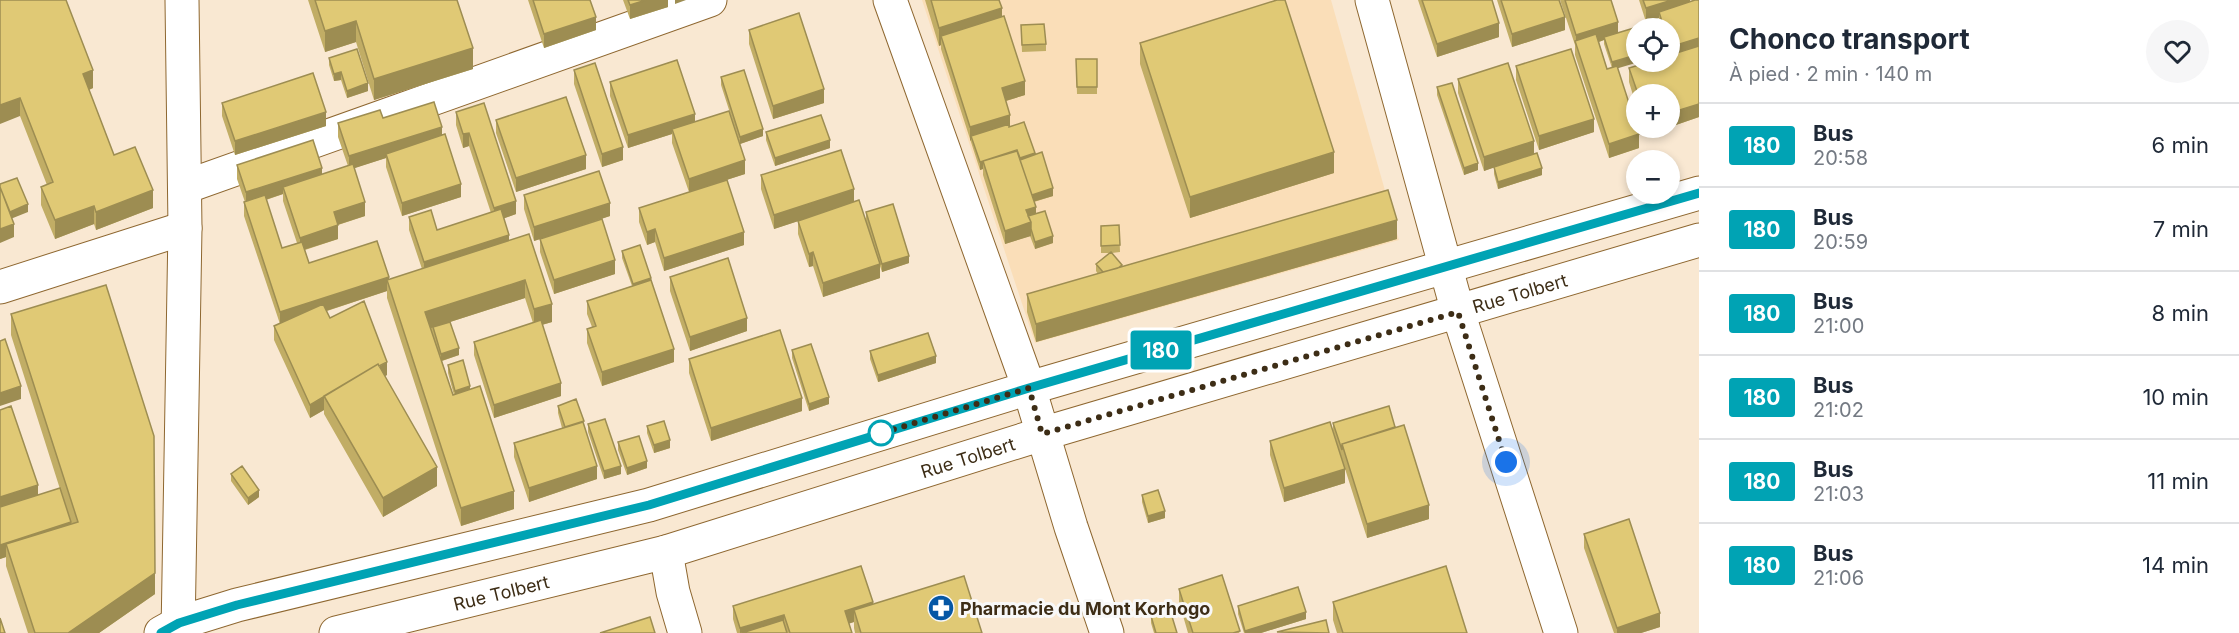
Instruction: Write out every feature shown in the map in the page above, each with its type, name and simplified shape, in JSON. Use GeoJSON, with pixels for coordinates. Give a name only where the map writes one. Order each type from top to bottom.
{"type":"FeatureCollection","features":[{"type":"Feature","properties":{"kind":"street"},"geometry":{"type":"LineString","coordinates":[[182,0],[185,228],[173,630],[237,605],[649,505],[1029,388],[1699,193]]}},
{"type":"Feature","properties":{"kind":"street"},"geometry":{"type":"LineString","coordinates":[[185,186],[710,0]]}},
{"type":"Feature","properties":{"kind":"street"},"geometry":{"type":"LineString","coordinates":[[890,0],[1029,388],[1107,633]]}},
{"type":"Feature","properties":{"kind":"street"},"geometry":{"type":"LineString","coordinates":[[1372,0],[1458,312],[1562,633]]}},
{"type":"Feature","properties":{"kind":"street"},"geometry":{"type":"LineString","coordinates":[[0,287],[185,228]]}},
{"type":"Feature","properties":{"kind":"street","name":"Rue Tolbert"},"geometry":{"type":"LineString","coordinates":[[336,633],[666,552],[1042,434],[1699,240]]}},
{"type":"Feature","properties":{"kind":"street"},"geometry":{"type":"LineString","coordinates":[[666,552],[673,592],[685,633]]}},
{"type":"Feature","properties":{"kind":"shaded area"},"geometry":{"type":"Polygon","coordinates":[[[922,0],[1331,0],[1399,240],[1035,343],[922,0]]]}},
{"type":"Feature","properties":{"kind":"building"},"geometry":{"type":"Polygon","coordinates":[[[0,0],[66,0],[93,70],[83,74],[114,155],[135,147],[153,190],[96,212],[94,206],[55,220],[41,187],[53,182],[20,98],[0,105],[0,0]]]}},
{"type":"Feature","properties":{"kind":"building"},"geometry":{"type":"Polygon","coordinates":[[[315,0],[457,0],[473,48],[374,79],[356,21],[325,31],[315,0]]]}},
{"type":"Feature","properties":{"kind":"building"},"geometry":{"type":"Polygon","coordinates":[[[533,0],[590,0],[596,17],[544,34],[533,0]]]}},
{"type":"Feature","properties":{"kind":"building"},"geometry":{"type":"Polygon","coordinates":[[[628,0],[646,0],[630,5],[628,0]]]}},
{"type":"Feature","properties":{"kind":"building"},"geometry":{"type":"Polygon","coordinates":[[[931,0],[999,0],[1002,8],[939,28],[931,0]]]}},
{"type":"Feature","properties":{"kind":"building"},"geometry":{"type":"Polygon","coordinates":[[[1277,0],[1285,0],[1334,152],[1190,197],[1140,43],[1277,0]]]}},
{"type":"Feature","properties":{"kind":"building"},"geometry":{"type":"Polygon","coordinates":[[[1422,0],[1492,0],[1499,23],[1437,44],[1422,0]]]}},
{"type":"Feature","properties":{"kind":"building"},"geometry":{"type":"Polygon","coordinates":[[[1501,0],[1559,0],[1565,17],[1512,34],[1501,0]]]}},
{"type":"Feature","properties":{"kind":"building"},"geometry":{"type":"Polygon","coordinates":[[[1565,0],[1611,0],[1618,22],[1576,35],[1565,0]]]}},
{"type":"Feature","properties":{"kind":"building"},"geometry":{"type":"Polygon","coordinates":[[[1643,0],[1672,0],[1646,8],[1643,0]]]}},
{"type":"Feature","properties":{"kind":"building"},"geometry":{"type":"Polygon","coordinates":[[[1699,0],[1699,38],[1680,44],[1680,18],[1661,18],[1659,12],[1699,0]]]}},
{"type":"Feature","properties":{"kind":"building"},"geometry":{"type":"Polygon","coordinates":[[[799,13],[824,89],[773,106],[749,30],[799,13]]]}},
{"type":"Feature","properties":{"kind":"building"},"geometry":{"type":"Polygon","coordinates":[[[1004,16],[1025,81],[1002,88],[1010,115],[970,127],[941,36],[1004,16]]]}},
{"type":"Feature","properties":{"kind":"building"},"geometry":{"type":"Polygon","coordinates":[[[1044,24],[1046,44],[1022,45],[1021,25],[1044,24]]]}},
{"type":"Feature","properties":{"kind":"building"},"geometry":{"type":"Polygon","coordinates":[[[1626,30],[1626,58],[1612,62],[1604,37],[1626,30]]]}},
{"type":"Feature","properties":{"kind":"building"},"geometry":{"type":"Polygon","coordinates":[[[1596,34],[1607,69],[1617,66],[1626,94],[1627,138],[1609,144],[1575,41],[1596,34]]]}},
{"type":"Feature","properties":{"kind":"building"},"geometry":{"type":"Polygon","coordinates":[[[1699,46],[1699,104],[1680,110],[1680,84],[1635,84],[1630,72],[1680,72],[1680,52],[1699,46]]]}},
{"type":"Feature","properties":{"kind":"building"},"geometry":{"type":"Polygon","coordinates":[[[357,49],[368,83],[347,91],[341,72],[334,74],[329,58],[357,49]]]}},
{"type":"Feature","properties":{"kind":"building"},"geometry":{"type":"Polygon","coordinates":[[[1571,49],[1594,119],[1539,136],[1516,66],[1571,49]]]}},
{"type":"Feature","properties":{"kind":"building"},"geometry":{"type":"Polygon","coordinates":[[[1076,59],[1097,59],[1097,87],[1077,87],[1076,59]]]}},
{"type":"Feature","properties":{"kind":"building"},"geometry":{"type":"Polygon","coordinates":[[[677,60],[695,114],[628,135],[610,82],[677,60]]]}},
{"type":"Feature","properties":{"kind":"building"},"geometry":{"type":"Polygon","coordinates":[[[595,63],[623,147],[602,154],[574,70],[595,63]]]}},
{"type":"Feature","properties":{"kind":"building"},"geometry":{"type":"Polygon","coordinates":[[[1508,63],[1534,141],[1484,157],[1458,79],[1508,63]]]}},
{"type":"Feature","properties":{"kind":"building"},"geometry":{"type":"Polygon","coordinates":[[[744,70],[763,129],[740,137],[721,77],[744,70]]]}},
{"type":"Feature","properties":{"kind":"building"},"geometry":{"type":"Polygon","coordinates":[[[313,73],[326,112],[235,141],[222,103],[313,73]]]}},
{"type":"Feature","properties":{"kind":"building"},"geometry":{"type":"Polygon","coordinates":[[[1452,83],[1478,163],[1464,168],[1437,87],[1452,83]]]}},
{"type":"Feature","properties":{"kind":"building"},"geometry":{"type":"Polygon","coordinates":[[[566,97],[586,155],[516,178],[496,120],[566,97]]]}},
{"type":"Feature","properties":{"kind":"building"},"geometry":{"type":"Polygon","coordinates":[[[434,102],[442,127],[349,156],[338,123],[380,110],[383,118],[434,102]]]}},
{"type":"Feature","properties":{"kind":"building"},"geometry":{"type":"Polygon","coordinates":[[[484,103],[516,201],[494,208],[469,133],[463,134],[456,112],[484,103]]]}},
{"type":"Feature","properties":{"kind":"building"},"geometry":{"type":"Polygon","coordinates":[[[729,111],[745,160],[689,179],[672,129],[729,111]]]}},
{"type":"Feature","properties":{"kind":"building"},"geometry":{"type":"Polygon","coordinates":[[[821,115],[830,140],[775,158],[766,132],[821,115]]]}},
{"type":"Feature","properties":{"kind":"building"},"geometry":{"type":"Polygon","coordinates":[[[1024,122],[1035,153],[1020,158],[1017,150],[980,162],[971,136],[1009,124],[1009,127],[1024,122]]]}},
{"type":"Feature","properties":{"kind":"building"},"geometry":{"type":"Polygon","coordinates":[[[445,134],[461,184],[402,203],[386,154],[445,134]]]}},
{"type":"Feature","properties":{"kind":"building"},"geometry":{"type":"Polygon","coordinates":[[[313,140],[322,168],[246,192],[237,165],[313,140]]]}},
{"type":"Feature","properties":{"kind":"building"},"geometry":{"type":"Polygon","coordinates":[[[841,150],[854,189],[774,215],[761,175],[841,150]]]}},
{"type":"Feature","properties":{"kind":"building"},"geometry":{"type":"Polygon","coordinates":[[[1017,151],[1036,207],[1026,210],[1031,222],[1005,231],[983,161],[1017,151]]]}},
{"type":"Feature","properties":{"kind":"building"},"geometry":{"type":"Polygon","coordinates":[[[1042,152],[1053,188],[1032,195],[1020,160],[1042,152]]]}},
{"type":"Feature","properties":{"kind":"building"},"geometry":{"type":"Polygon","coordinates":[[[1537,153],[1542,168],[1498,182],[1494,167],[1537,153]]]}},
{"type":"Feature","properties":{"kind":"building"},"geometry":{"type":"Polygon","coordinates":[[[353,164],[365,202],[334,212],[338,225],[300,238],[283,187],[353,164]]]}},
{"type":"Feature","properties":{"kind":"building"},"geometry":{"type":"Polygon","coordinates":[[[599,171],[610,203],[534,227],[524,195],[599,171]]]}},
{"type":"Feature","properties":{"kind":"building"},"geometry":{"type":"Polygon","coordinates":[[[17,178],[28,204],[10,212],[0,184],[17,178]]]}},
{"type":"Feature","properties":{"kind":"building"},"geometry":{"type":"Polygon","coordinates":[[[727,180],[744,232],[664,258],[655,229],[647,232],[639,208],[727,180]]]}},
{"type":"Feature","properties":{"kind":"building"},"geometry":{"type":"Polygon","coordinates":[[[0,187],[14,224],[0,229],[0,187]]]}},
{"type":"Feature","properties":{"kind":"building"},"geometry":{"type":"Polygon","coordinates":[[[1388,190],[1397,220],[1036,324],[1027,294],[1388,190]]]}},
{"type":"Feature","properties":{"kind":"building"},"geometry":{"type":"Polygon","coordinates":[[[265,195],[282,248],[302,242],[309,263],[377,241],[389,277],[280,312],[244,202],[265,195]]]}},
{"type":"Feature","properties":{"kind":"building"},"geometry":{"type":"Polygon","coordinates":[[[859,200],[880,264],[823,283],[813,252],[809,254],[798,221],[859,200]]]}},
{"type":"Feature","properties":{"kind":"building"},"geometry":{"type":"Polygon","coordinates":[[[893,204],[909,256],[882,264],[866,212],[893,204]]]}},
{"type":"Feature","properties":{"kind":"building"},"geometry":{"type":"Polygon","coordinates":[[[501,209],[509,235],[424,262],[409,217],[431,210],[437,230],[501,209]]]}},
{"type":"Feature","properties":{"kind":"building"},"geometry":{"type":"Polygon","coordinates":[[[1045,211],[1053,236],[1035,242],[1028,216],[1045,211]]]}},
{"type":"Feature","properties":{"kind":"building"},"geometry":{"type":"Polygon","coordinates":[[[602,219],[615,260],[554,280],[540,239],[602,219]]]}},
{"type":"Feature","properties":{"kind":"building"},"geometry":{"type":"Polygon","coordinates":[[[1119,225],[1120,245],[1101,246],[1101,226],[1119,225]]]}},
{"type":"Feature","properties":{"kind":"building"},"geometry":{"type":"Polygon","coordinates":[[[529,234],[552,304],[534,309],[525,280],[425,312],[453,395],[480,386],[514,491],[461,508],[387,280],[529,234]]]}},
{"type":"Feature","properties":{"kind":"building"},"geometry":{"type":"Polygon","coordinates":[[[640,245],[651,278],[633,284],[622,251],[640,245]]]}},
{"type":"Feature","properties":{"kind":"building"},"geometry":{"type":"Polygon","coordinates":[[[1111,252],[1122,265],[1103,272],[1096,264],[1111,252]]]}},
{"type":"Feature","properties":{"kind":"building"},"geometry":{"type":"Polygon","coordinates":[[[728,258],[747,318],[690,337],[670,277],[728,258]]]}},
{"type":"Feature","properties":{"kind":"building"},"geometry":{"type":"Polygon","coordinates":[[[651,280],[674,349],[602,372],[587,329],[596,326],[587,301],[651,280]]]}},
{"type":"Feature","properties":{"kind":"building"},"geometry":{"type":"Polygon","coordinates":[[[106,285],[154,436],[155,573],[68,633],[35,633],[6,544],[78,522],[11,314],[106,285]]]}},
{"type":"Feature","properties":{"kind":"building"},"geometry":{"type":"Polygon","coordinates":[[[364,301],[387,362],[379,366],[378,364],[310,405],[274,326],[323,304],[330,318],[364,301]]]}},
{"type":"Feature","properties":{"kind":"building"},"geometry":{"type":"Polygon","coordinates":[[[541,320],[561,383],[494,405],[474,342],[541,320]]]}},
{"type":"Feature","properties":{"kind":"building"},"geometry":{"type":"Polygon","coordinates":[[[450,322],[459,348],[441,354],[433,327],[450,322]]]}},
{"type":"Feature","properties":{"kind":"building"},"geometry":{"type":"Polygon","coordinates":[[[780,330],[802,398],[711,428],[689,359],[780,330]]]}},
{"type":"Feature","properties":{"kind":"building"},"geometry":{"type":"Polygon","coordinates":[[[928,333],[936,356],[878,375],[870,351],[928,333]]]}},
{"type":"Feature","properties":{"kind":"building"},"geometry":{"type":"Polygon","coordinates":[[[5,339],[21,386],[0,393],[0,341],[5,339]]]}},
{"type":"Feature","properties":{"kind":"building"},"geometry":{"type":"Polygon","coordinates":[[[811,344],[829,397],[809,404],[792,350],[811,344]]]}},
{"type":"Feature","properties":{"kind":"building"},"geometry":{"type":"Polygon","coordinates":[[[463,360],[470,386],[455,391],[448,365],[463,360]]]}},
{"type":"Feature","properties":{"kind":"building"},"geometry":{"type":"Polygon","coordinates":[[[378,364],[437,467],[383,498],[324,396],[378,364]]]}},
{"type":"Feature","properties":{"kind":"building"},"geometry":{"type":"Polygon","coordinates":[[[576,399],[584,421],[565,427],[558,406],[576,399]]]}},
{"type":"Feature","properties":{"kind":"building"},"geometry":{"type":"Polygon","coordinates":[[[11,406],[38,485],[0,497],[0,410],[11,406]]]}},
{"type":"Feature","properties":{"kind":"building"},"geometry":{"type":"Polygon","coordinates":[[[1389,406],[1395,427],[1342,444],[1342,450],[1333,423],[1389,406]]]}},
{"type":"Feature","properties":{"kind":"building"},"geometry":{"type":"Polygon","coordinates":[[[605,419],[621,466],[604,471],[588,424],[605,419]]]}},
{"type":"Feature","properties":{"kind":"building"},"geometry":{"type":"Polygon","coordinates":[[[664,421],[670,440],[654,445],[647,426],[664,421]]]}},
{"type":"Feature","properties":{"kind":"building"},"geometry":{"type":"Polygon","coordinates":[[[583,422],[597,466],[529,488],[514,443],[583,422]]]}},
{"type":"Feature","properties":{"kind":"building"},"geometry":{"type":"Polygon","coordinates":[[[1330,422],[1345,469],[1284,488],[1270,441],[1330,422]]]}},
{"type":"Feature","properties":{"kind":"building"},"geometry":{"type":"Polygon","coordinates":[[[1404,425],[1429,505],[1367,524],[1342,444],[1404,425]]]}},
{"type":"Feature","properties":{"kind":"building"},"geometry":{"type":"Polygon","coordinates":[[[639,436],[647,461],[627,468],[618,442],[639,436]]]}},
{"type":"Feature","properties":{"kind":"building"},"geometry":{"type":"Polygon","coordinates":[[[242,466],[259,490],[248,498],[231,474],[242,466]]]}},
{"type":"Feature","properties":{"kind":"building"},"geometry":{"type":"Polygon","coordinates":[[[60,488],[71,522],[0,545],[0,507],[60,488]]]}},
{"type":"Feature","properties":{"kind":"building"},"geometry":{"type":"Polygon","coordinates":[[[1158,490],[1165,511],[1148,516],[1142,495],[1158,490]]]}},
{"type":"Feature","properties":{"kind":"building"},"geometry":{"type":"Polygon","coordinates":[[[1629,519],[1660,613],[1617,628],[1584,534],[1629,519]]]}},
{"type":"Feature","properties":{"kind":"building"},"geometry":{"type":"Polygon","coordinates":[[[861,566],[873,602],[845,611],[852,633],[790,633],[784,615],[740,628],[733,606],[861,566]]]}},
{"type":"Feature","properties":{"kind":"building"},"geometry":{"type":"Polygon","coordinates":[[[1446,566],[1467,633],[1343,633],[1333,602],[1446,566]]]}},
{"type":"Feature","properties":{"kind":"building"},"geometry":{"type":"Polygon","coordinates":[[[1222,575],[1240,631],[1193,633],[1179,589],[1222,575]]]}},
{"type":"Feature","properties":{"kind":"building"},"geometry":{"type":"Polygon","coordinates":[[[964,576],[982,633],[861,633],[854,610],[964,576]]]}},
{"type":"Feature","properties":{"kind":"building"},"geometry":{"type":"Polygon","coordinates":[[[1298,587],[1306,612],[1245,631],[1238,606],[1298,587]]]}},
{"type":"Feature","properties":{"kind":"building"},"geometry":{"type":"Polygon","coordinates":[[[1170,610],[1177,633],[1156,633],[1151,616],[1170,610]]]}},
{"type":"Feature","properties":{"kind":"building"},"geometry":{"type":"Polygon","coordinates":[[[650,617],[655,633],[600,633],[650,617]]]}},
{"type":"Feature","properties":{"kind":"building"},"geometry":{"type":"Polygon","coordinates":[[[0,618],[5,633],[0,633],[0,618]]]}},
{"type":"Feature","properties":{"kind":"building"},"geometry":{"type":"Polygon","coordinates":[[[783,620],[787,633],[742,633],[783,620]]]}},
{"type":"Feature","properties":{"kind":"building"},"geometry":{"type":"Polygon","coordinates":[[[1326,620],[1329,633],[1277,632],[1326,620]]]}},
{"type":"Feature","properties":{"kind":"bus line","name":"180"},"geometry":{"type":"LineString","coordinates":[[161,633],[179,623],[237,605],[649,505],[1029,388],[1699,193]]}},
{"type":"Feature","properties":{"kind":"place","name":"Pharmacie du Mont Korhogo"},"geometry":{"type":"Point","coordinates":[941,608]}},
{"type":"Feature","properties":{"kind":"route"},"geometry":{"type":"LineString","coordinates":[[881,433],[872,436],[1029,388],[1042,434],[1458,312],[1506,462]]}}]}
